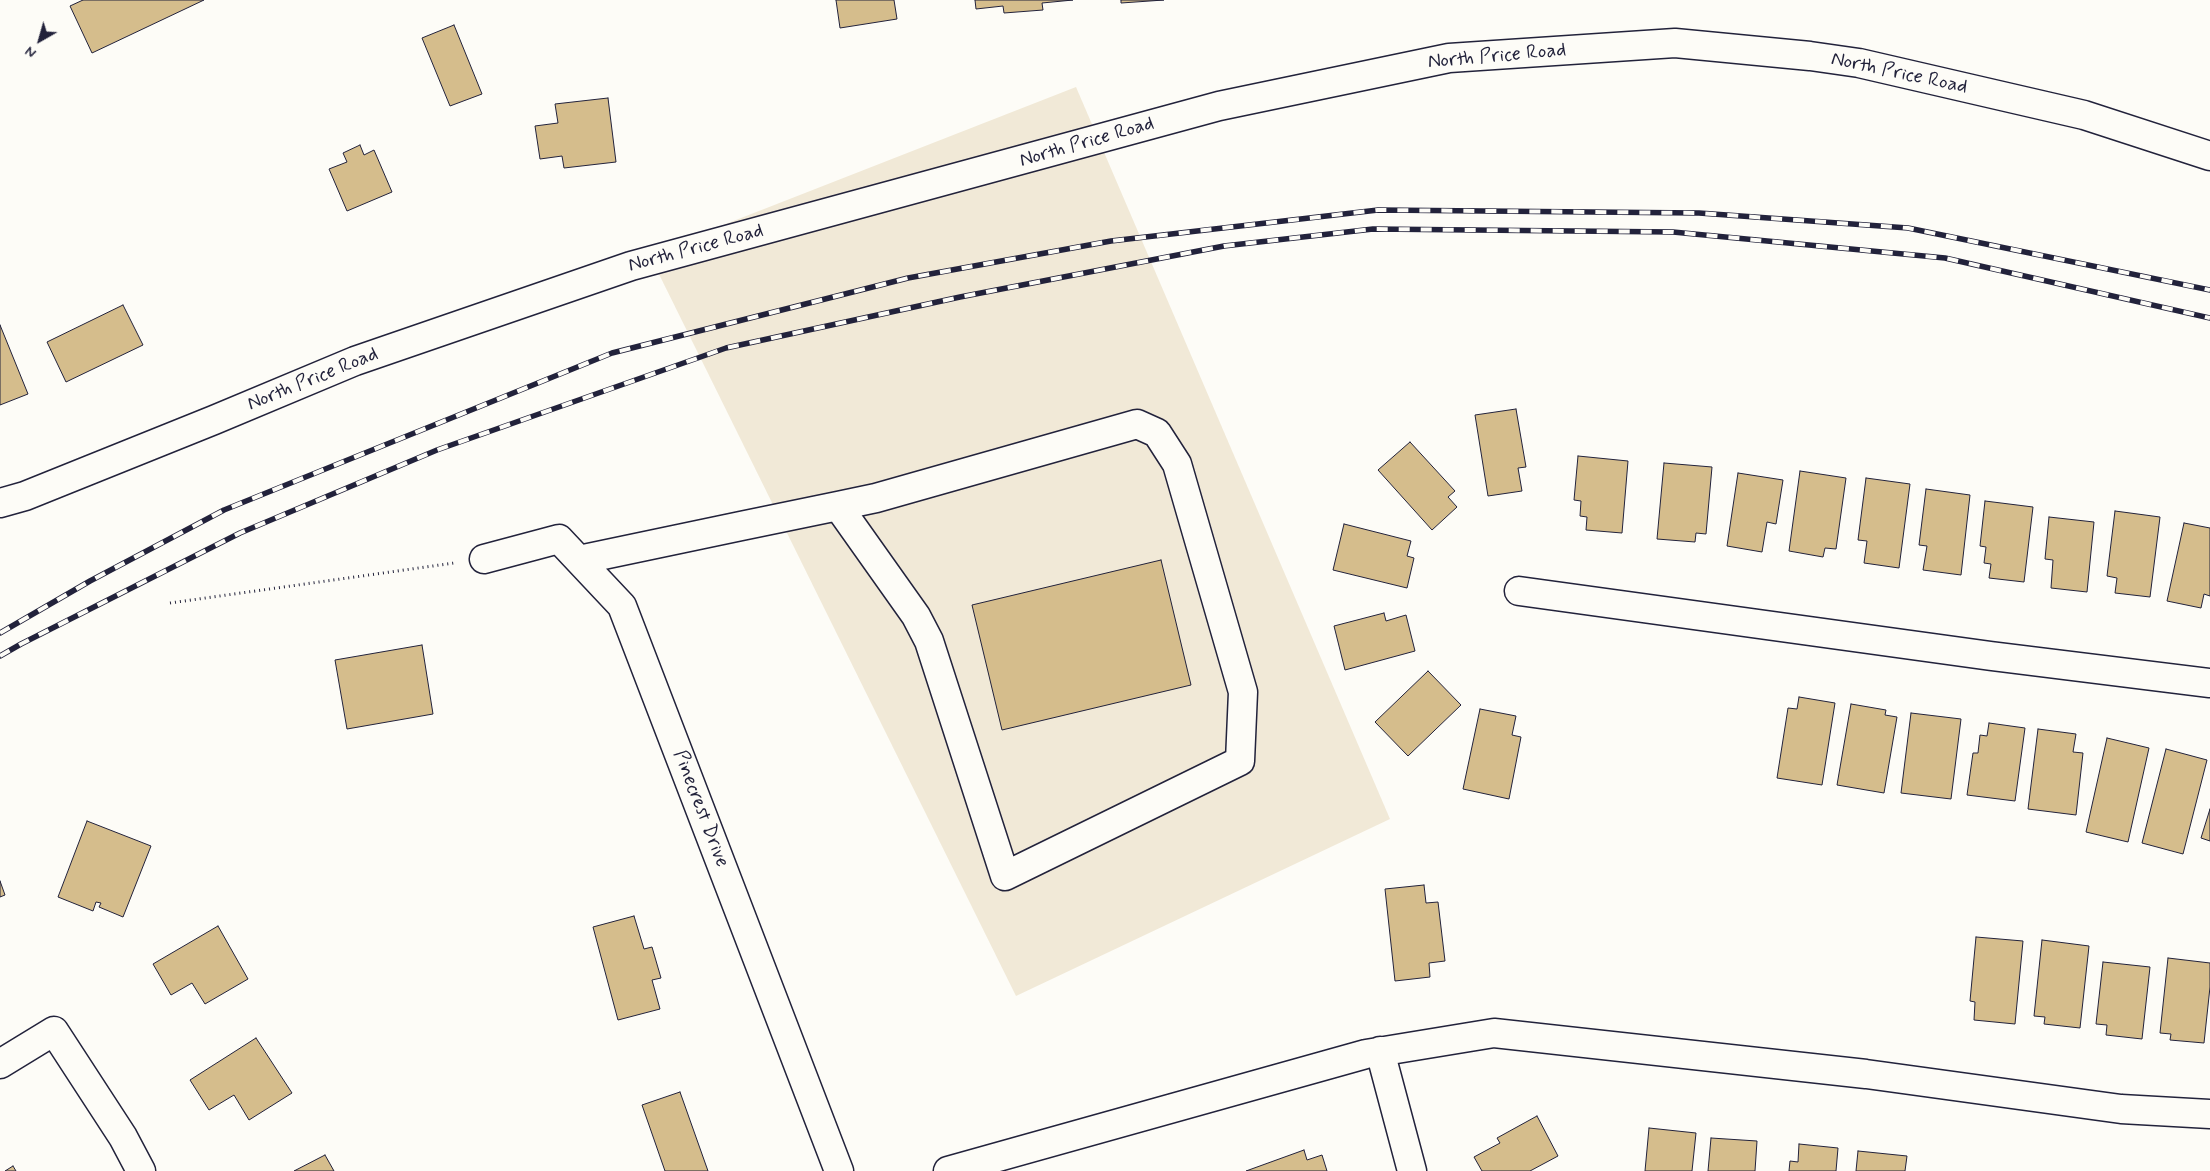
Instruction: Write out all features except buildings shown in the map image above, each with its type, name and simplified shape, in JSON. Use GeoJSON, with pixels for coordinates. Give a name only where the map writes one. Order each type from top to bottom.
{"type":"FeatureCollection","features":[{"type":"Feature","properties":{"kind":"street","name":"North Price Road"},"geometry":{"type":"LineString","coordinates":[[0,503],[25,496],[355,361],[631,266],[1218,106],[1449,58],[1675,43],[1810,56],[1859,63],[2084,115],[2210,156]]}},
{"type":"Feature","properties":{"kind":"street"},"geometry":{"type":"LineString","coordinates":[[579,560],[876,498],[1137,424],[1158,433],[1177,464],[1243,692],[1240,761],[1005,876],[929,641],[916,616],[838,506]]}},
{"type":"Feature","properties":{"kind":"street","name":"Pinecrest Drive"},"geometry":{"type":"LineString","coordinates":[[484,559],[559,539],[622,606],[839,1171]]}},
{"type":"Feature","properties":{"kind":"street"},"geometry":{"type":"LineString","coordinates":[[1519,591],[1991,656],[2210,683]]}},
{"type":"Feature","properties":{"kind":"street"},"geometry":{"type":"LineString","coordinates":[[0,1064],[54,1030],[123,1137],[141,1171]]}},
{"type":"Feature","properties":{"kind":"street"},"geometry":{"type":"LineString","coordinates":[[948,1171],[1366,1054],[1494,1033],[1866,1074],[2121,1109],[2210,1114]]}},
{"type":"Feature","properties":{"kind":"street"},"geometry":{"type":"LineString","coordinates":[[1380,1052],[1412,1171]]}},
{"type":"Feature","properties":{"kind":"path"},"geometry":{"type":"LineString","coordinates":[[170,603],[484,559]]}},
{"type":"Feature","properties":{"kind":"shaded area"},"geometry":{"type":"Polygon","coordinates":[[[1076,87],[1390,819],[1016,996],[649,254],[1076,87]]]}},
{"type":"Feature","properties":{"kind":"railway"},"geometry":{"type":"LineString","coordinates":[[0,633],[90,581],[224,510],[612,353],[908,278],[1111,241],[1378,210],[1699,213],[1908,228],[2210,290]]}},
{"type":"Feature","properties":{"kind":"railway"},"geometry":{"type":"LineString","coordinates":[[0,656],[240,533],[437,450],[726,348],[960,297],[1224,246],[1373,229],[1673,232],[1945,258],[2210,318]]}}]}
